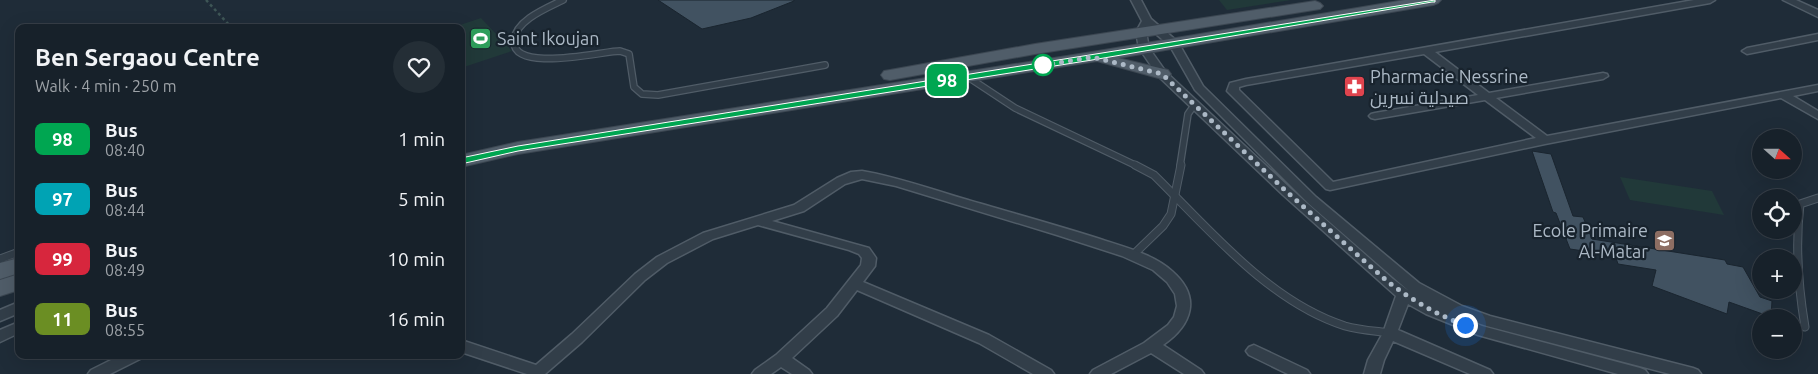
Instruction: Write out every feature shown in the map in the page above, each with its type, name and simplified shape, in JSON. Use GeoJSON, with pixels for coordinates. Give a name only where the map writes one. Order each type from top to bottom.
{"type":"FeatureCollection","features":[{"type":"Feature","properties":{"kind":"main road"},"geometry":{"type":"LineString","coordinates":[[465,146],[513,136],[1354,0]]}},
{"type":"Feature","properties":{"kind":"main road"},"geometry":{"type":"LineString","coordinates":[[465,160],[518,148],[1092,57],[1147,33],[1174,44],[1432,0]]}},
{"type":"Feature","properties":{"kind":"main road"},"geometry":{"type":"LineString","coordinates":[[1092,57],[1162,74]]}},
{"type":"Feature","properties":{"kind":"main road"},"geometry":{"type":"LineString","coordinates":[[0,271],[15,266]]}},
{"type":"Feature","properties":{"kind":"main road"},"geometry":{"type":"LineString","coordinates":[[0,288],[15,283]]}},
{"type":"Feature","properties":{"kind":"street"},"geometry":{"type":"LineString","coordinates":[[1136,0],[1162,74],[1287,192],[1404,295],[1452,320],[1478,330],[1640,374]]}},
{"type":"Feature","properties":{"kind":"street"},"geometry":{"type":"LineString","coordinates":[[1330,186],[1233,91],[1234,85],[1710,0]]}},
{"type":"Feature","properties":{"kind":"street"},"geometry":{"type":"LineString","coordinates":[[1788,0],[1818,14]]}},
{"type":"Feature","properties":{"kind":"street"},"geometry":{"type":"LineString","coordinates":[[1747,51],[1818,37]]}},
{"type":"Feature","properties":{"kind":"street"},"geometry":{"type":"LineString","coordinates":[[1174,44],[1200,88],[1304,192],[1414,287],[1457,310],[1549,338],[1694,374]]}},
{"type":"Feature","properties":{"kind":"street"},"geometry":{"type":"LineString","coordinates":[[1427,51],[1545,140]]}},
{"type":"Feature","properties":{"kind":"street"},"geometry":{"type":"LineString","coordinates":[[1375,116],[1603,76]]}},
{"type":"Feature","properties":{"kind":"street"},"geometry":{"type":"LineString","coordinates":[[1304,192],[1545,140],[1818,88]]}},
{"type":"Feature","properties":{"kind":"street"},"geometry":{"type":"LineString","coordinates":[[1782,95],[1818,116]]}},
{"type":"Feature","properties":{"kind":"street"},"geometry":{"type":"LineString","coordinates":[[465,347],[536,373],[640,277],[662,260],[708,236],[799,208],[842,181],[856,175],[862,175],[1009,215],[1133,256],[1159,267],[1169,275],[1182,294],[1184,306],[1180,318],[1174,327],[1152,346],[1098,374]]}},
{"type":"Feature","properties":{"kind":"street"},"geometry":{"type":"LineString","coordinates":[[756,220],[864,251],[870,258],[868,266],[856,284],[832,312],[780,359],[760,374]]}},
{"type":"Feature","properties":{"kind":"street"},"geometry":{"type":"LineString","coordinates":[[856,284],[984,339],[1046,374]]}},
{"type":"Feature","properties":{"kind":"street"},"geometry":{"type":"LineString","coordinates":[[1372,374],[1376,360],[1390,333],[1404,295]]}},
{"type":"Feature","properties":{"kind":"street"},"geometry":{"type":"LineString","coordinates":[[0,316],[15,309]]}},
{"type":"Feature","properties":{"kind":"street"},"geometry":{"type":"LineString","coordinates":[[0,336],[15,329]]}},
{"type":"Feature","properties":{"kind":"street"},"geometry":{"type":"LineString","coordinates":[[1390,333],[1485,374]]}},
{"type":"Feature","properties":{"kind":"street"},"geometry":{"type":"LineString","coordinates":[[1152,346],[1196,374]]}},
{"type":"Feature","properties":{"kind":"street"},"geometry":{"type":"LineString","coordinates":[[1254,351],[1302,374]]}},
{"type":"Feature","properties":{"kind":"street"},"geometry":{"type":"LineString","coordinates":[[96,374],[127,359]]}},
{"type":"Feature","properties":{"kind":"street"},"geometry":{"type":"LineString","coordinates":[[780,359],[804,374]]}},
{"type":"Feature","properties":{"kind":"lane"},"geometry":{"type":"LineString","coordinates":[[563,0],[542,11],[518,28],[514,37],[514,45],[518,52],[544,61],[562,60],[612,50],[626,52],[629,54],[634,86],[642,94],[658,95],[825,65]]}},
{"type":"Feature","properties":{"kind":"lane"},"geometry":{"type":"LineString","coordinates":[[968,77],[1015,108],[1154,175],[1250,269],[1271,287],[1306,308],[1345,326],[1390,333]]}},
{"type":"Feature","properties":{"kind":"lane"},"geometry":{"type":"LineString","coordinates":[[1133,256],[1163,226],[1171,214],[1176,196],[1188,114],[1195,104]]}},
{"type":"Feature","properties":{"kind":"lane"},"geometry":{"type":"LineString","coordinates":[[1804,327],[1796,275],[1796,227],[1800,204],[1818,198]]}},
{"type":"Feature","properties":{"kind":"lane"},"geometry":{"type":"LineString","coordinates":[[0,258],[15,253]]}},
{"type":"Feature","properties":{"kind":"path"},"geometry":{"type":"LineString","coordinates":[[206,0],[228,24]]}},
{"type":"Feature","properties":{"kind":"green space"},"geometry":{"type":"Polygon","coordinates":[[[1219,0],[1291,0],[1227,10],[1219,0]]]}},
{"type":"Feature","properties":{"kind":"green space","name":"Saint Ikoujan"},"geometry":{"type":"Polygon","coordinates":[[[481,18],[512,51],[465,67],[465,24],[463,24],[481,18]]]}},
{"type":"Feature","properties":{"kind":"green space"},"geometry":{"type":"Polygon","coordinates":[[[1620,177],[1712,191],[1724,215],[1630,200],[1620,177]]]}},
{"type":"Feature","properties":{"kind":"building"},"geometry":{"type":"Polygon","coordinates":[[[658,0],[794,1],[751,18],[702,29],[658,0]]]}},
{"type":"Feature","properties":{"kind":"building"},"geometry":{"type":"Polygon","coordinates":[[[1532,151],[1551,154],[1573,216],[1583,217],[1592,239],[1725,260],[1727,264],[1743,267],[1752,283],[1752,299],[1772,301],[1772,309],[1752,310],[1729,302],[1727,314],[1652,286],[1656,270],[1618,264],[1616,258],[1570,249],[1556,213],[1553,212],[1532,151]]]}},
{"type":"Feature","properties":{"kind":"bus line","name":"98"},"geometry":{"type":"LineString","coordinates":[[465,160],[518,148],[1092,57],[1432,0]]}},
{"type":"Feature","properties":{"kind":"place","name":"Saint Ikoujan"},"geometry":{"type":"Point","coordinates":[481,39]}},
{"type":"Feature","properties":{"kind":"place","name":"Pharmacie Nessrine صيدلية نسرين"},"geometry":{"type":"Point","coordinates":[1354,87]}},
{"type":"Feature","properties":{"kind":"place","name":"Ecole Primaire Al-Matar"},"geometry":{"type":"Point","coordinates":[1664,241]}},
{"type":"Feature","properties":{"kind":"route"},"geometry":{"type":"LineString","coordinates":[[1043,65],[1039,66],[1092,57],[1162,74],[1287,192],[1388,282],[1404,295],[1431,310],[1465,325]]}}]}
